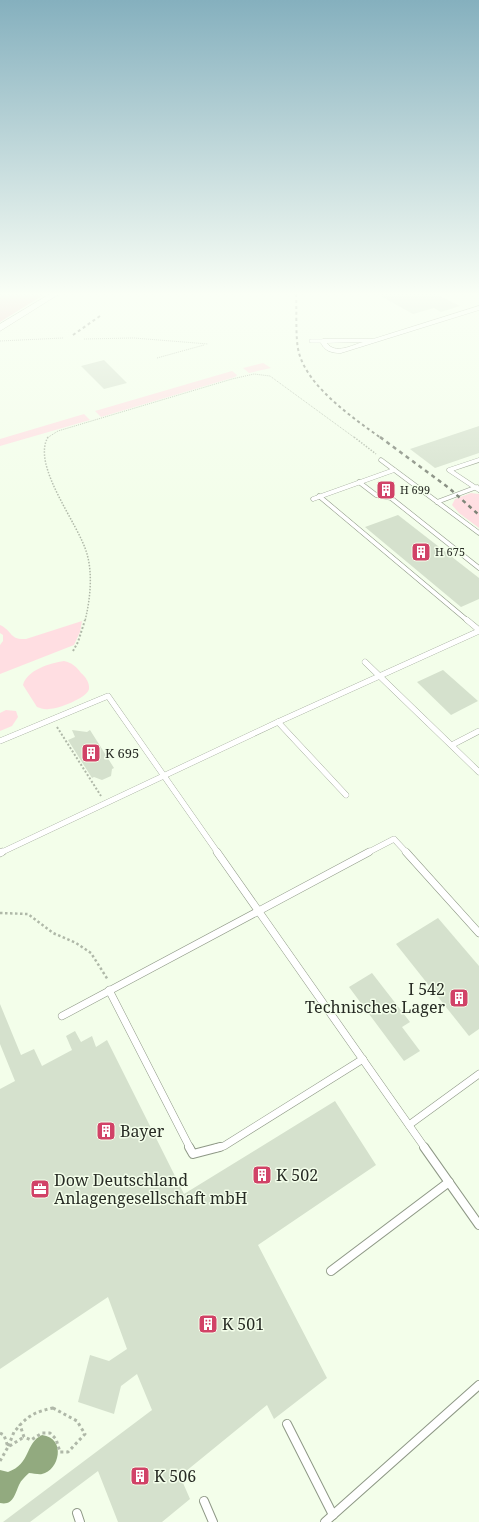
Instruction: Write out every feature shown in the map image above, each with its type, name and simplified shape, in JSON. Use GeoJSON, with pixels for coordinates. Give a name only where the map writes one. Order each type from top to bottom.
{"type":"FeatureCollection","features":[{"type":"Feature","properties":{"kind":"lane"},"geometry":{"type":"LineString","coordinates":[[381,460],[479,533]]}},
{"type":"Feature","properties":{"kind":"lane"},"geometry":{"type":"LineString","coordinates":[[478,488],[450,470],[479,460]]}},
{"type":"Feature","properties":{"kind":"lane"},"geometry":{"type":"LineString","coordinates":[[313,499],[394,470]]}},
{"type":"Feature","properties":{"kind":"lane"},"geometry":{"type":"LineString","coordinates":[[359,482],[376,495],[391,498],[479,568]]}},
{"type":"Feature","properties":{"kind":"lane"},"geometry":{"type":"LineString","coordinates":[[437,502],[478,488]]}},
{"type":"Feature","properties":{"kind":"lane"},"geometry":{"type":"LineString","coordinates":[[0,853],[278,722],[380,677],[479,630],[319,496]]}},
{"type":"Feature","properties":{"kind":"lane"},"geometry":{"type":"LineString","coordinates":[[365,662],[479,772]]}},
{"type":"Feature","properties":{"kind":"lane"},"geometry":{"type":"LineString","coordinates":[[0,740],[108,696],[479,1225]]}},
{"type":"Feature","properties":{"kind":"lane"},"geometry":{"type":"LineString","coordinates":[[278,722],[346,795]]}},
{"type":"Feature","properties":{"kind":"lane"},"geometry":{"type":"LineString","coordinates":[[452,745],[479,731]]}},
{"type":"Feature","properties":{"kind":"lane"},"geometry":{"type":"LineString","coordinates":[[62,1016],[258,910],[394,839],[479,933]]}},
{"type":"Feature","properties":{"kind":"lane"},"geometry":{"type":"LineString","coordinates":[[111,989],[193,1154],[224,1146],[363,1059]]}},
{"type":"Feature","properties":{"kind":"lane"},"geometry":{"type":"LineString","coordinates":[[409,1125],[479,1074]]}},
{"type":"Feature","properties":{"kind":"lane"},"geometry":{"type":"LineString","coordinates":[[330,1271],[449,1182]]}},
{"type":"Feature","properties":{"kind":"lane"},"geometry":{"type":"LineString","coordinates":[[325,1522],[479,1385]]}},
{"type":"Feature","properties":{"kind":"lane"},"geometry":{"type":"LineString","coordinates":[[287,1424],[333,1515]]}},
{"type":"Feature","properties":{"kind":"lane"},"geometry":{"type":"LineString","coordinates":[[204,1501],[213,1522]]}},
{"type":"Feature","properties":{"kind":"path"},"geometry":{"type":"LineString","coordinates":[[73,652],[78,646],[85,623],[90,588],[88,555],[76,527],[55,491],[46,470],[44,446],[49,436],[58,431],[232,379],[259,374],[272,376],[292,390],[382,459],[381,460]]}},
{"type":"Feature","properties":{"kind":"path"},"geometry":{"type":"LineString","coordinates":[[52,719],[106,803]]}},
{"type":"Feature","properties":{"kind":"path"},"geometry":{"type":"LineString","coordinates":[[0,913],[28,914],[53,933],[76,943],[91,953],[111,989]]}},
{"type":"Feature","properties":{"kind":"path"},"geometry":{"type":"LineString","coordinates":[[0,1461],[14,1432],[20,1425],[28,1416],[38,1411],[54,1408],[78,1421],[85,1434],[68,1452],[60,1452],[56,1437],[52,1434],[47,1432],[39,1433],[31,1440],[24,1437],[20,1425]]}},
{"type":"Feature","properties":{"kind":"path"},"geometry":{"type":"LineString","coordinates":[[0,1433],[4,1435],[8,1447]]}},
{"type":"Feature","properties":{"kind":"path"},"geometry":{"type":"LineString","coordinates":[[8,1447],[24,1437]]}},
{"type":"Feature","properties":{"kind":"shaded area"},"geometry":{"type":"Polygon","coordinates":[[[255,365],[266,365],[271,368],[249,373],[243,368],[255,365]]]}},
{"type":"Feature","properties":{"kind":"shaded area"},"geometry":{"type":"Polygon","coordinates":[[[232,371],[237,375],[235,377],[101,417],[95,411],[232,371]]]}},
{"type":"Feature","properties":{"kind":"shaded area"},"geometry":{"type":"Polygon","coordinates":[[[84,414],[90,420],[0,446],[0,439],[84,414]]]}},
{"type":"Feature","properties":{"kind":"shaded area"},"geometry":{"type":"Polygon","coordinates":[[[471,493],[479,494],[479,528],[459,513],[452,505],[455,499],[471,493]]]}},
{"type":"Feature","properties":{"kind":"shaded area"},"geometry":{"type":"Polygon","coordinates":[[[82,621],[80,632],[74,645],[0,674],[0,645],[3,641],[3,635],[0,633],[0,625],[14,637],[26,639],[82,621]]]}},
{"type":"Feature","properties":{"kind":"shaded area"},"geometry":{"type":"Polygon","coordinates":[[[64,661],[74,665],[86,678],[89,689],[78,699],[59,707],[46,709],[37,707],[23,685],[25,680],[34,671],[40,668],[52,663],[64,661]]]}},
{"type":"Feature","properties":{"kind":"shaded area"},"geometry":{"type":"Polygon","coordinates":[[[6,710],[16,711],[18,717],[12,726],[0,731],[0,713],[6,710]]]}},
{"type":"Feature","properties":{"kind":"shaded area"},"geometry":{"type":"Polygon","coordinates":[[[42,1435],[50,1437],[55,1442],[58,1454],[53,1467],[48,1472],[42,1474],[29,1473],[21,1482],[11,1501],[8,1503],[0,1503],[0,1470],[8,1472],[21,1464],[33,1443],[42,1435]]]}},
{"type":"Feature","properties":{"kind":"building"},"geometry":{"type":"Polygon","coordinates":[[[109,365],[127,383],[104,389],[81,366],[109,365]]]}},
{"type":"Feature","properties":{"kind":"building"},"geometry":{"type":"Polygon","coordinates":[[[479,426],[479,453],[435,468],[410,449],[479,426]]]}},
{"type":"Feature","properties":{"kind":"building","name":"H 675"},"geometry":{"type":"Polygon","coordinates":[[[398,515],[479,578],[479,599],[461,607],[365,527],[398,515]]]}},
{"type":"Feature","properties":{"kind":"building"},"geometry":{"type":"Polygon","coordinates":[[[443,670],[478,701],[451,715],[417,682],[443,670]]]}},
{"type":"Feature","properties":{"kind":"building","name":"K 695"},"geometry":{"type":"Polygon","coordinates":[[[72,730],[87,732],[90,730],[114,768],[112,769],[111,776],[102,780],[94,777],[92,778],[68,740],[75,737],[72,730]]]}},
{"type":"Feature","properties":{"kind":"building","name":"I 542 Technisches Lager"},"geometry":{"type":"Polygon","coordinates":[[[438,918],[479,966],[479,1029],[469,1036],[396,944],[438,918]]]}},
{"type":"Feature","properties":{"kind":"building"},"geometry":{"type":"Polygon","coordinates":[[[372,973],[410,1022],[402,1027],[420,1051],[404,1061],[349,987],[372,973]]]}},
{"type":"Feature","properties":{"kind":"building"},"geometry":{"type":"Polygon","coordinates":[[[0,1004],[21,1055],[34,1049],[42,1066],[72,1050],[66,1036],[75,1031],[81,1042],[92,1036],[96,1047],[107,1040],[184,1194],[335,1101],[376,1165],[258,1245],[327,1378],[274,1419],[267,1405],[180,1476],[190,1499],[162,1522],[118,1522],[98,1471],[30,1522],[3,1522],[152,1410],[137,1374],[121,1386],[114,1414],[78,1402],[90,1355],[109,1361],[127,1349],[108,1297],[0,1369],[0,1089],[15,1081],[0,1044],[0,1004]]]}},
{"type":"Feature","properties":{"kind":"railway"},"geometry":{"type":"LineString","coordinates":[[304,365],[312,378],[333,401],[381,438]]}},
{"type":"Feature","properties":{"kind":"railway"},"geometry":{"type":"LineString","coordinates":[[380,437],[449,488],[479,515]]}},
{"type":"Feature","properties":{"kind":"place","name":"H 699"},"geometry":{"type":"Point","coordinates":[386,490]}},
{"type":"Feature","properties":{"kind":"place","name":"H 675"},"geometry":{"type":"Point","coordinates":[421,552]}},
{"type":"Feature","properties":{"kind":"place","name":"K 695"},"geometry":{"type":"Point","coordinates":[91,753]}},
{"type":"Feature","properties":{"kind":"place","name":"I 542 Technisches Lager"},"geometry":{"type":"Point","coordinates":[459,998]}},
{"type":"Feature","properties":{"kind":"place","name":"Bayer"},"geometry":{"type":"Point","coordinates":[106,1131]}},
{"type":"Feature","properties":{"kind":"place","name":"K 502"},"geometry":{"type":"Point","coordinates":[262,1175]}},
{"type":"Feature","properties":{"kind":"place","name":"Dow Deutschland Anlagengesellschaft mbH"},"geometry":{"type":"Point","coordinates":[40,1189]}},
{"type":"Feature","properties":{"kind":"place","name":"K 501"},"geometry":{"type":"Point","coordinates":[208,1324]}},
{"type":"Feature","properties":{"kind":"place","name":"K 506"},"geometry":{"type":"Point","coordinates":[140,1476]}}]}
